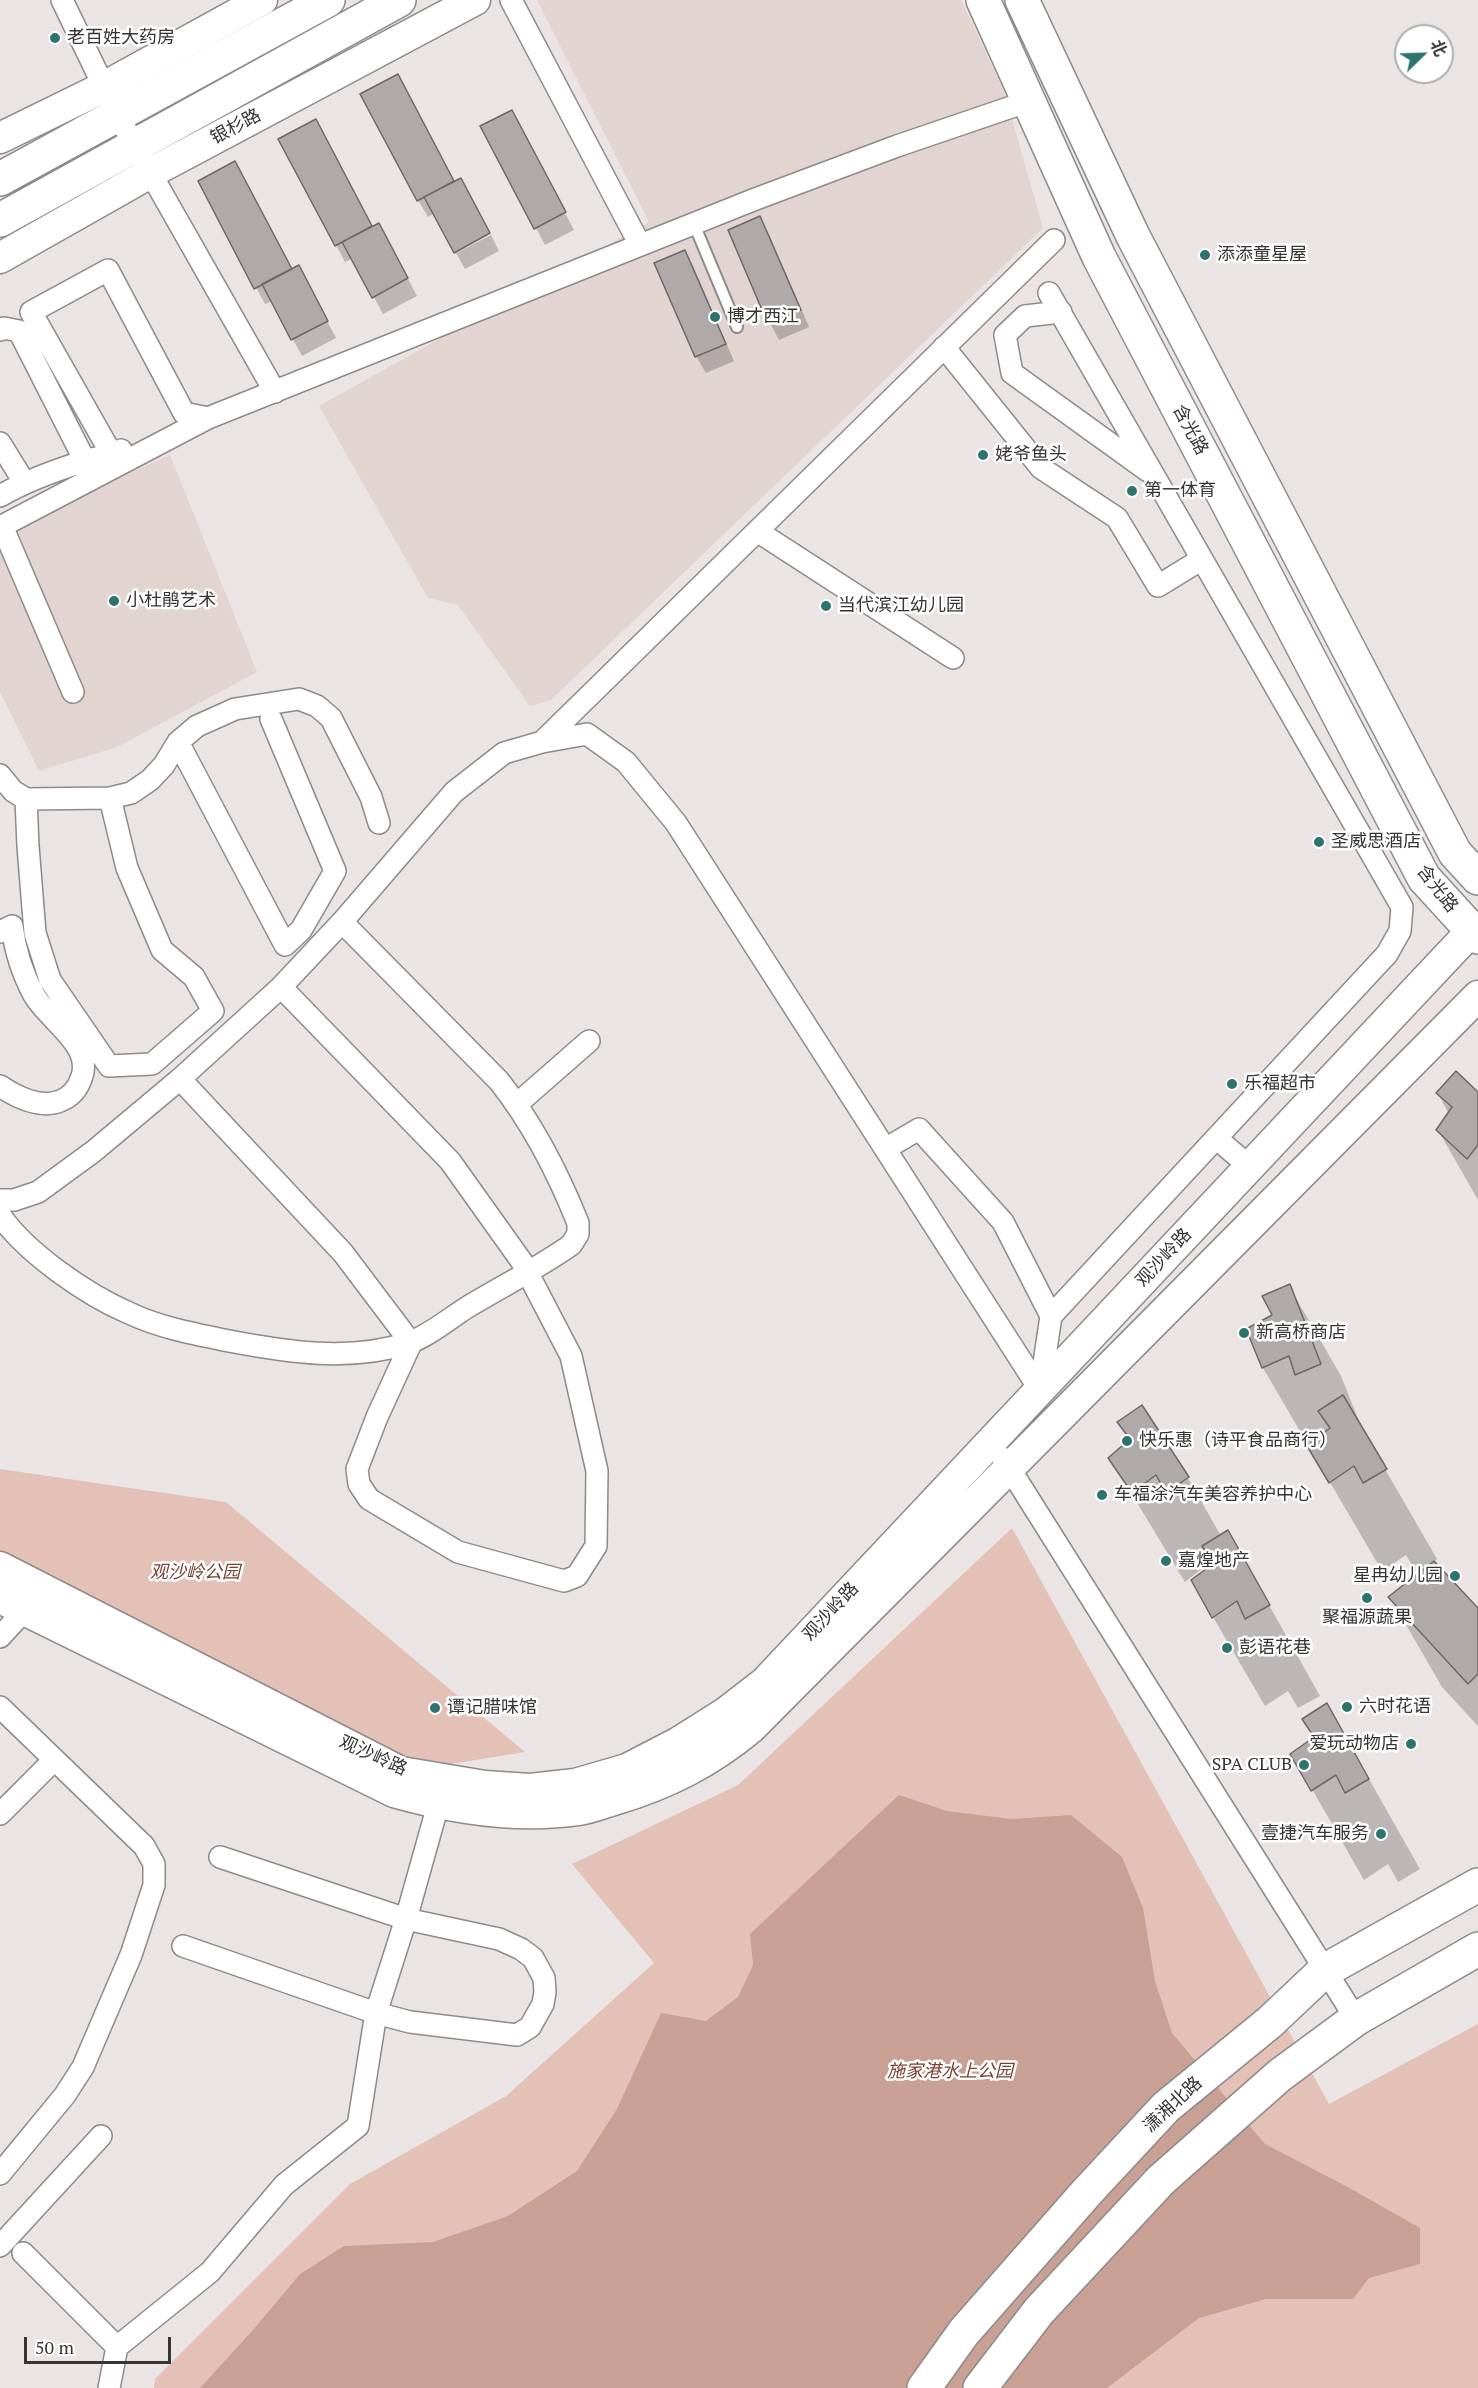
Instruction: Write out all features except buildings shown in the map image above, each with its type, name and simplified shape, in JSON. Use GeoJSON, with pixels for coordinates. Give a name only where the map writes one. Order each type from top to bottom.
{"type":"FeatureCollection","features":[{"type":"Feature","properties":{"kind":"main road"},"geometry":{"type":"LineString","coordinates":[[0,179],[262,0]]}},
{"type":"Feature","properties":{"kind":"main road"},"geometry":{"type":"LineString","coordinates":[[0,138],[111,102],[328,0]]}},
{"type":"Feature","properties":{"kind":"main road","name":"银杉路"},"geometry":{"type":"LineString","coordinates":[[0,220],[399,0]]}},
{"type":"Feature","properties":{"kind":"main road","name":"银杉路"},"geometry":{"type":"LineString","coordinates":[[0,258],[152,172],[475,0]]}},
{"type":"Feature","properties":{"kind":"main road","name":"含光路"},"geometry":{"type":"LineString","coordinates":[[983,0],[1099,257],[1424,878],[1477,933]]}},
{"type":"Feature","properties":{"kind":"main road","name":"含光路"},"geometry":{"type":"LineString","coordinates":[[1022,0],[1133,236],[1455,853],[1478,878]]}},
{"type":"Feature","properties":{"kind":"main road","name":"观沙岭路"},"geometry":{"type":"LineString","coordinates":[[0,1567],[401,1772],[485,1786],[530,1789],[575,1784],[627,1769],[679,1742],[725,1713],[765,1682],[1462,941],[1477,933]]}},
{"type":"Feature","properties":{"kind":"main road","name":"观沙岭路"},"geometry":{"type":"LineString","coordinates":[[12,1605],[394,1792],[438,1805],[489,1812],[535,1813],[581,1810],[637,1793],[694,1769],[728,1748],[751,1728],[1478,996]]}},
{"type":"Feature","properties":{"kind":"main road","name":"潇湘北路"},"geometry":{"type":"LineString","coordinates":[[924,2388],[964,2332],[1087,2192],[1158,2116],[1270,2022],[1324,1971],[1478,1885]]}},
{"type":"Feature","properties":{"kind":"main road"},"geometry":{"type":"LineString","coordinates":[[980,2388],[1039,2311],[1161,2180],[1280,2075],[1356,2019],[1478,1949]]}},
{"type":"Feature","properties":{"kind":"street"},"geometry":{"type":"LineString","coordinates":[[63,0],[134,145],[152,172],[275,392]]}},
{"type":"Feature","properties":{"kind":"street"},"geometry":{"type":"LineString","coordinates":[[511,0],[640,245]]}},
{"type":"Feature","properties":{"kind":"street"},"geometry":{"type":"LineString","coordinates":[[73,692],[2,526],[208,418],[693,224],[897,146],[1029,101]]}},
{"type":"Feature","properties":{"kind":"street"},"geometry":{"type":"LineString","coordinates":[[542,742],[1054,240]]}},
{"type":"Feature","properties":{"kind":"street"},"geometry":{"type":"LineString","coordinates":[[112,455],[31,312],[108,270],[184,413]]}},
{"type":"Feature","properties":{"kind":"street"},"geometry":{"type":"LineString","coordinates":[[1040,1390],[1051,1316],[1387,954],[1400,931],[1402,907],[1049,293]]}},
{"type":"Feature","properties":{"kind":"street"},"geometry":{"type":"LineString","coordinates":[[1061,312],[1025,316],[1005,335],[1012,373],[1154,474]]}},
{"type":"Feature","properties":{"kind":"street"},"geometry":{"type":"LineString","coordinates":[[0,330],[4,328],[18,331],[85,461]]}},
{"type":"Feature","properties":{"kind":"street"},"geometry":{"type":"LineString","coordinates":[[944,347],[1041,468],[1117,518],[1158,586],[1202,559]]}},
{"type":"Feature","properties":{"kind":"street"},"geometry":{"type":"LineString","coordinates":[[0,496],[24,482],[85,461],[112,455],[184,413],[208,418]]}},
{"type":"Feature","properties":{"kind":"street"},"geometry":{"type":"LineString","coordinates":[[0,443],[24,482]]}},
{"type":"Feature","properties":{"kind":"street"},"geometry":{"type":"LineString","coordinates":[[757,531],[952,658]]}},
{"type":"Feature","properties":{"kind":"street"},"geometry":{"type":"LineString","coordinates":[[0,775],[13,791],[26,799],[110,798],[131,793],[150,780],[164,765],[178,742],[197,726],[235,709],[298,699],[317,706],[331,718],[371,797],[379,823]]}},
{"type":"Feature","properties":{"kind":"street"},"geometry":{"type":"LineString","coordinates":[[178,742],[285,945],[301,930],[335,871],[271,719]]}},
{"type":"Feature","properties":{"kind":"street"},"geometry":{"type":"LineString","coordinates":[[0,1200],[14,1200],[38,1192],[93,1151],[180,1079],[281,987],[342,922],[454,792],[504,753],[542,742],[587,734],[626,762],[676,824],[1040,1390]]}},
{"type":"Feature","properties":{"kind":"street"},"geometry":{"type":"LineString","coordinates":[[26,799],[35,933],[50,980],[109,1066],[152,1064],[213,1011],[194,977],[162,950],[127,868],[110,798]]}},
{"type":"Feature","properties":{"kind":"street"},"geometry":{"type":"LineString","coordinates":[[0,1215],[34,1251],[78,1285],[127,1313],[170,1329],[290,1351],[342,1354],[376,1352],[411,1343],[571,1245],[578,1234],[578,1223],[536,1134],[517,1104],[499,1081],[342,922]]}},
{"type":"Feature","properties":{"kind":"street"},"geometry":{"type":"LineString","coordinates":[[0,932],[12,926],[15,951],[34,995],[77,1046],[84,1072],[78,1088],[68,1098],[53,1104],[25,1100],[0,1086]]}},
{"type":"Feature","properties":{"kind":"street"},"geometry":{"type":"LineString","coordinates":[[281,987],[450,1161],[527,1271],[571,1356],[597,1471],[596,1546],[577,1576],[564,1581],[458,1552],[369,1499],[359,1484],[357,1469],[376,1417],[411,1343]]}},
{"type":"Feature","properties":{"kind":"street"},"geometry":{"type":"LineString","coordinates":[[517,1104],[589,1041]]}},
{"type":"Feature","properties":{"kind":"street"},"geometry":{"type":"LineString","coordinates":[[180,1079],[343,1253],[411,1343]]}},
{"type":"Feature","properties":{"kind":"street"},"geometry":{"type":"LineString","coordinates":[[885,1149],[920,1129],[1003,1222],[1051,1316]]}},
{"type":"Feature","properties":{"kind":"street"},"geometry":{"type":"LineString","coordinates":[[1216,1138],[1250,1167]]}},
{"type":"Feature","properties":{"kind":"street"},"geometry":{"type":"LineString","coordinates":[[992,1441],[1356,2019]]}},
{"type":"Feature","properties":{"kind":"street"},"geometry":{"type":"LineString","coordinates":[[0,1637],[12,1605]]}},
{"type":"Feature","properties":{"kind":"street"},"geometry":{"type":"LineString","coordinates":[[0,1707],[144,1846],[154,1864],[154,1885],[131,1955],[83,2067],[66,2095],[0,2174]]}},
{"type":"Feature","properties":{"kind":"street"},"geometry":{"type":"LineString","coordinates":[[0,1814],[54,1760]]}},
{"type":"Feature","properties":{"kind":"street"},"geometry":{"type":"LineString","coordinates":[[109,2388],[117,2347],[210,2272],[284,2185],[358,2126],[376,2013],[406,1919],[438,1805]]}},
{"type":"Feature","properties":{"kind":"street"},"geometry":{"type":"LineString","coordinates":[[183,1946],[376,2013],[410,2022],[517,2035],[530,2027],[543,2004],[544,1978],[533,1958],[521,1949],[499,1939],[406,1919],[220,1857]]}},
{"type":"Feature","properties":{"kind":"street"},"geometry":{"type":"LineString","coordinates":[[0,2246],[101,2136]]}},
{"type":"Feature","properties":{"kind":"street"},"geometry":{"type":"LineString","coordinates":[[23,2253],[117,2347]]}},
{"type":"Feature","properties":{"kind":"lane"},"geometry":{"type":"LineString","coordinates":[[693,224],[737,327]]}},
{"type":"Feature","properties":{"kind":"shaded area","name":"博才西江"},"geometry":{"type":"Polygon","coordinates":[[[537,0],[961,0],[1004,91],[1043,228],[551,700],[530,706],[458,605],[428,598],[319,406],[649,222],[537,0]]]}},
{"type":"Feature","properties":{"kind":"shaded area","name":"小杜鹃艺术"},"geometry":{"type":"Polygon","coordinates":[[[170,455],[257,672],[117,747],[39,771],[0,692],[0,530],[170,455]]]}},
{"type":"Feature","properties":{"kind":"shaded area","name":"施家港水上公园"},"geometry":{"type":"Polygon","coordinates":[[[899,1795],[947,1811],[1011,1819],[1071,1815],[1122,1857],[1143,1908],[1155,1981],[1172,2033],[1265,2144],[1420,2228],[1420,2264],[1369,2278],[1353,2299],[1266,2299],[1199,2318],[1107,2388],[200,2388],[300,2274],[344,2246],[433,2242],[508,2216],[577,2171],[617,2109],[661,2013],[706,2021],[738,1997],[753,1965],[750,1934],[899,1795]]]}},
{"type":"Feature","properties":{"kind":"green space","name":"观沙岭公园"},"geometry":{"type":"Polygon","coordinates":[[[0,1469],[226,1502],[525,1752],[401,1772],[0,1552],[0,1469]]]}},
{"type":"Feature","properties":{"kind":"green space","name":"施家港水上公园"},"geometry":{"type":"Polygon","coordinates":[[[1012,1528],[1329,2104],[1478,2024],[1478,2388],[154,2388],[155,2379],[350,2184],[506,2096],[654,1963],[572,1864],[738,1785],[1012,1528]]]}},
{"type":"Feature","properties":{"kind":"place","name":"老百姓大药房"},"geometry":{"type":"Point","coordinates":[55,38]}},
{"type":"Feature","properties":{"kind":"place","name":"添添童星屋"},"geometry":{"type":"Point","coordinates":[1205,255]}},
{"type":"Feature","properties":{"kind":"place","name":"博才西江"},"geometry":{"type":"Point","coordinates":[715,317]}},
{"type":"Feature","properties":{"kind":"place","name":"姥爷鱼头"},"geometry":{"type":"Point","coordinates":[983,455]}},
{"type":"Feature","properties":{"kind":"place","name":"第一体育"},"geometry":{"type":"Point","coordinates":[1132,491]}},
{"type":"Feature","properties":{"kind":"place","name":"小杜鹃艺术"},"geometry":{"type":"Point","coordinates":[114,601]}},
{"type":"Feature","properties":{"kind":"place","name":"当代滨江幼儿园"},"geometry":{"type":"Point","coordinates":[826,606]}},
{"type":"Feature","properties":{"kind":"place","name":"圣威思酒店"},"geometry":{"type":"Point","coordinates":[1319,842]}},
{"type":"Feature","properties":{"kind":"place","name":"乐福超市"},"geometry":{"type":"Point","coordinates":[1232,1084]}},
{"type":"Feature","properties":{"kind":"place","name":"新高桥商店"},"geometry":{"type":"Point","coordinates":[1244,1333]}},
{"type":"Feature","properties":{"kind":"place","name":"快乐惠（诗平食品商行）"},"geometry":{"type":"Point","coordinates":[1127,1441]}},
{"type":"Feature","properties":{"kind":"place","name":"车福涂汽车美容养护中心"},"geometry":{"type":"Point","coordinates":[1102,1495]}},
{"type":"Feature","properties":{"kind":"place","name":"嘉煌地产"},"geometry":{"type":"Point","coordinates":[1166,1561]}},
{"type":"Feature","properties":{"kind":"place","name":"星冉幼儿园"},"geometry":{"type":"Point","coordinates":[1455,1576]}},
{"type":"Feature","properties":{"kind":"place","name":"聚福源蔬果"},"geometry":{"type":"Point","coordinates":[1367,1598]}},
{"type":"Feature","properties":{"kind":"place","name":"彭语花巷"},"geometry":{"type":"Point","coordinates":[1227,1648]}},
{"type":"Feature","properties":{"kind":"place","name":"六时花语"},"geometry":{"type":"Point","coordinates":[1347,1707]}},
{"type":"Feature","properties":{"kind":"place","name":"谭记腊味馆"},"geometry":{"type":"Point","coordinates":[435,1708]}},
{"type":"Feature","properties":{"kind":"place","name":"爱玩动物店"},"geometry":{"type":"Point","coordinates":[1411,1744]}},
{"type":"Feature","properties":{"kind":"place","name":"SPA CLUB"},"geometry":{"type":"Point","coordinates":[1304,1765]}},
{"type":"Feature","properties":{"kind":"place","name":"壹捷汽车服务"},"geometry":{"type":"Point","coordinates":[1381,1834]}}]}
